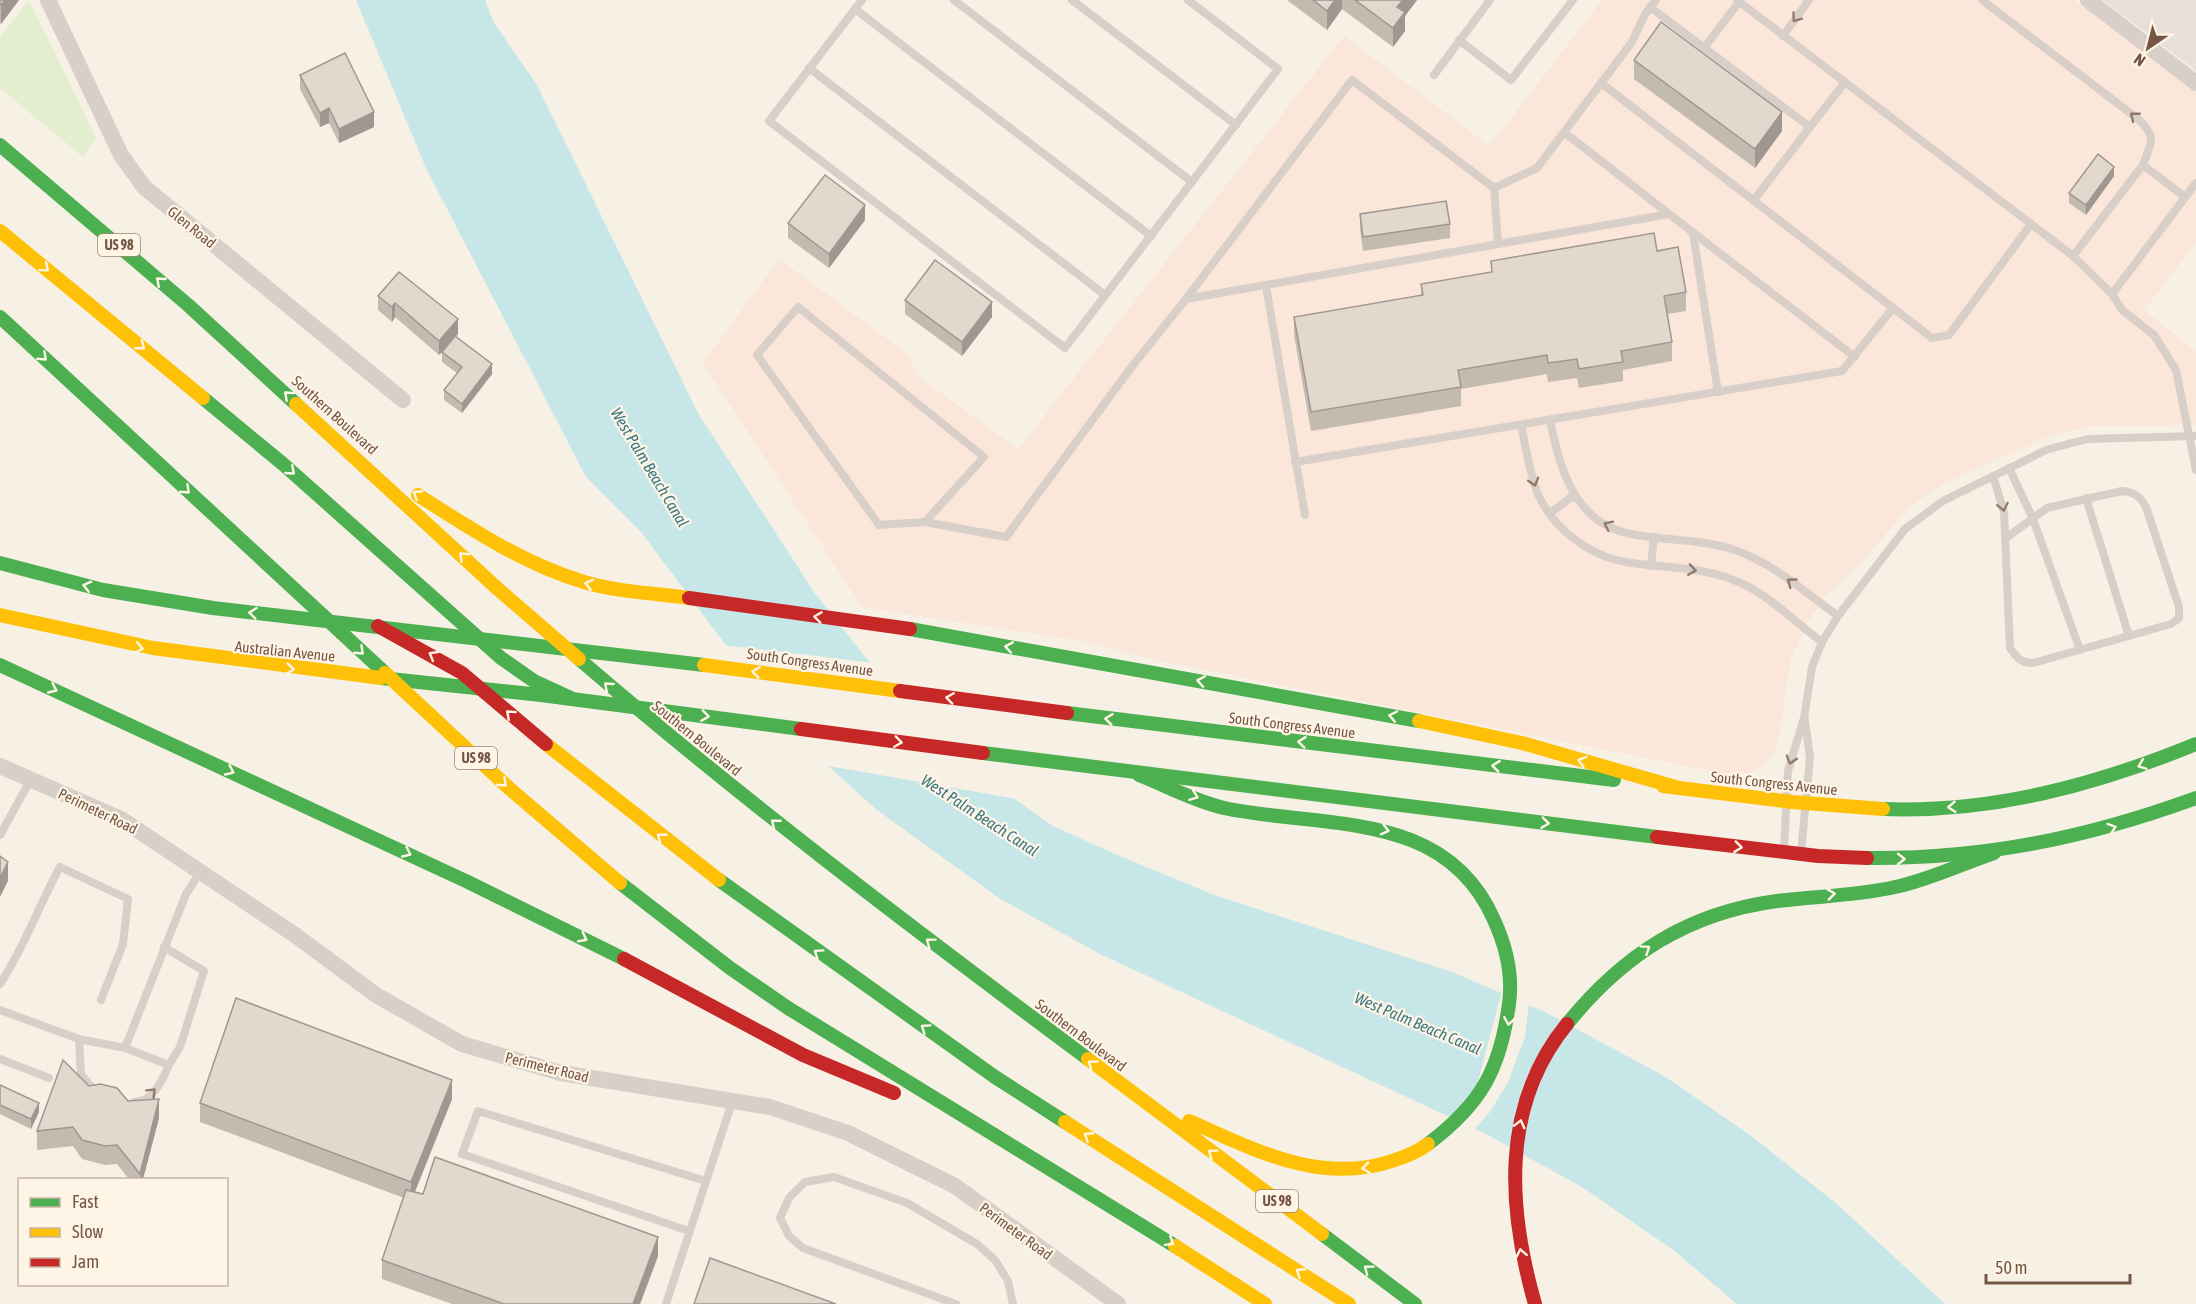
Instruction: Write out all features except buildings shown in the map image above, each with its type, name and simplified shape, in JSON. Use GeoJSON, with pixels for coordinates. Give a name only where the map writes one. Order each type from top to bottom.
{"type":"FeatureCollection","features":[{"type":"Feature","properties":{"kind":"main road","name":"Southern Boulevard"},"geometry":{"type":"LineString","coordinates":[[0,145],[188,305],[347,448],[506,597],[680,746],[796,840],[1415,1304]]}},
{"type":"Feature","properties":{"kind":"main road"},"geometry":{"type":"LineString","coordinates":[[0,231],[283,464],[518,670],[577,699],[1139,774],[1800,854],[1888,860],[1994,853]]}},
{"type":"Feature","properties":{"kind":"main road","name":"US 98"},"geometry":{"type":"LineString","coordinates":[[0,317],[510,789],[618,882],[730,968],[788,1008],[1000,1137],[1265,1304]]}},
{"type":"Feature","properties":{"kind":"main road"},"geometry":{"type":"LineString","coordinates":[[347,448],[486,538],[536,566],[587,584],[876,625],[1370,711],[1522,743],[1679,788]]}},
{"type":"Feature","properties":{"kind":"main road"},"geometry":{"type":"LineString","coordinates":[[0,563],[103,590],[213,608],[376,626],[432,654],[481,688],[632,814],[811,948],[995,1077],[1349,1304]]}},
{"type":"Feature","properties":{"kind":"main road","name":"Australian Avenue"},"geometry":{"type":"LineString","coordinates":[[0,615],[136,648],[231,663],[577,699]]}},
{"type":"Feature","properties":{"kind":"main road","name":"South Congress Avenue"},"geometry":{"type":"LineString","coordinates":[[376,626],[518,642],[1786,803],[1924,809],[1994,803],[2096,781],[2196,744]]}},
{"type":"Feature","properties":{"kind":"main road"},"geometry":{"type":"LineString","coordinates":[[0,665],[536,914],[803,1055],[1000,1137]]}},
{"type":"Feature","properties":{"kind":"main road"},"geometry":{"type":"LineString","coordinates":[[1139,774],[1224,808],[1371,826],[1411,838],[1454,866],[1480,894],[1505,940],[1510,963],[1511,1010],[1497,1063],[1471,1107],[1422,1150],[1390,1164],[1352,1170],[1313,1168],[1276,1158],[1139,1099]]}},
{"type":"Feature","properties":{"kind":"main road"},"geometry":{"type":"LineString","coordinates":[[1535,1304],[1521,1254],[1514,1181],[1515,1143],[1528,1095],[1550,1046],[1564,1023],[1587,998],[1641,952],[1688,924],[1711,915],[1763,903],[1894,886],[1994,853],[2099,832],[2196,798]]}},
{"type":"Feature","properties":{"kind":"street","name":"Glen Road"},"geometry":{"type":"LineString","coordinates":[[48,0],[121,155],[144,187],[403,400]]}},
{"type":"Feature","properties":{"kind":"street"},"geometry":{"type":"LineString","coordinates":[[2088,0],[2196,83]]}},
{"type":"Feature","properties":{"kind":"street","name":"Perimeter Road"},"geometry":{"type":"LineString","coordinates":[[0,766],[121,819],[202,871],[376,995],[462,1044],[561,1073],[770,1107],[848,1133],[955,1186],[1118,1304]]}},
{"type":"Feature","properties":{"kind":"lane"},"geometry":{"type":"LineString","coordinates":[[861,0],[769,121],[1065,348],[1278,69],[1188,0]]}},
{"type":"Feature","properties":{"kind":"lane"},"geometry":{"type":"LineString","coordinates":[[954,0],[1192,182]]}},
{"type":"Feature","properties":{"kind":"lane"},"geometry":{"type":"LineString","coordinates":[[1072,0],[1236,125]]}},
{"type":"Feature","properties":{"kind":"lane"},"geometry":{"type":"LineString","coordinates":[[1434,75],[1490,0]]}},
{"type":"Feature","properties":{"kind":"lane"},"geometry":{"type":"LineString","coordinates":[[1459,40],[1511,80],[1573,0]]}},
{"type":"Feature","properties":{"kind":"lane"},"geometry":{"type":"LineString","coordinates":[[1784,36],[1809,0]]}},
{"type":"Feature","properties":{"kind":"lane"},"geometry":{"type":"LineString","coordinates":[[1983,0],[2152,132],[2143,165],[2073,256]]}},
{"type":"Feature","properties":{"kind":"lane"},"geometry":{"type":"LineString","coordinates":[[1704,48],[1738,1],[2073,256],[2112,294],[2122,310],[2154,335],[2176,370],[2193,436],[2196,470]]}},
{"type":"Feature","properties":{"kind":"lane"},"geometry":{"type":"LineString","coordinates":[[1494,188],[1537,168],[1632,42],[1653,4],[1704,48],[1810,127]]}},
{"type":"Feature","properties":{"kind":"lane"},"geometry":{"type":"LineString","coordinates":[[855,9],[1151,236]]}},
{"type":"Feature","properties":{"kind":"lane"},"geometry":{"type":"LineString","coordinates":[[809,68],[1106,295]]}},
{"type":"Feature","properties":{"kind":"lane"},"geometry":{"type":"LineString","coordinates":[[926,522],[984,457],[798,307],[757,355],[879,525],[926,522],[1006,537],[1130,369],[1352,80],[1494,188],[1498,243]]}},
{"type":"Feature","properties":{"kind":"lane"},"geometry":{"type":"LineString","coordinates":[[1601,82],[1932,338],[1949,335],[2031,224]]}},
{"type":"Feature","properties":{"kind":"lane"},"geometry":{"type":"LineString","coordinates":[[1754,201],[1845,82]]}},
{"type":"Feature","properties":{"kind":"lane"},"geometry":{"type":"LineString","coordinates":[[1564,132],[1855,357]]}},
{"type":"Feature","properties":{"kind":"lane"},"geometry":{"type":"LineString","coordinates":[[2143,165],[2186,197]]}},
{"type":"Feature","properties":{"kind":"lane"},"geometry":{"type":"LineString","coordinates":[[2112,294],[2196,183]]}},
{"type":"Feature","properties":{"kind":"lane"},"geometry":{"type":"LineString","coordinates":[[1186,299],[1669,214]]}},
{"type":"Feature","properties":{"kind":"lane"},"geometry":{"type":"LineString","coordinates":[[1693,233],[1718,392]]}},
{"type":"Feature","properties":{"kind":"lane"},"geometry":{"type":"LineString","coordinates":[[1266,286],[1305,515]]}},
{"type":"Feature","properties":{"kind":"lane"},"geometry":{"type":"LineString","coordinates":[[1295,462],[1842,371],[1893,308]]}},
{"type":"Feature","properties":{"kind":"lane"},"geometry":{"type":"LineString","coordinates":[[1550,420],[1560,466],[1573,495],[1590,514],[1606,526],[1630,534],[1707,542],[1760,560],[1838,616]]}},
{"type":"Feature","properties":{"kind":"lane"},"geometry":{"type":"LineString","coordinates":[[1521,425],[1535,486],[1550,513],[1582,545],[1603,556],[1651,566],[1713,573],[1738,581],[1761,595],[1822,642]]}},
{"type":"Feature","properties":{"kind":"lane"},"geometry":{"type":"LineString","coordinates":[[1784,852],[1788,771],[1804,718],[1810,675],[1822,642],[1838,616],[1905,528],[1942,501],[2046,450],[2087,439],[2193,436]]}},
{"type":"Feature","properties":{"kind":"lane"},"geometry":{"type":"LineString","coordinates":[[2009,468],[2033,519],[2079,650]]}},
{"type":"Feature","properties":{"kind":"lane"},"geometry":{"type":"LineString","coordinates":[[1993,477],[2002,500],[2006,538],[2010,648],[2017,658],[2024,663],[2079,650],[2171,624],[2179,618],[2179,607],[2141,498],[2132,492],[2122,491],[2047,508],[2006,538]]}},
{"type":"Feature","properties":{"kind":"lane"},"geometry":{"type":"LineString","coordinates":[[1550,513],[1573,495]]}},
{"type":"Feature","properties":{"kind":"lane"},"geometry":{"type":"LineString","coordinates":[[2086,498],[2129,636]]}},
{"type":"Feature","properties":{"kind":"lane"},"geometry":{"type":"LineString","coordinates":[[1651,566],[1654,537]]}},
{"type":"Feature","properties":{"kind":"lane"},"geometry":{"type":"LineString","coordinates":[[1800,854],[1810,758],[1804,718]]}},
{"type":"Feature","properties":{"kind":"lane"},"geometry":{"type":"LineString","coordinates":[[0,835],[31,779]]}},
{"type":"Feature","properties":{"kind":"lane"},"geometry":{"type":"LineString","coordinates":[[0,984],[12,966],[37,909],[60,867],[128,899],[123,944],[101,1000]]}},
{"type":"Feature","properties":{"kind":"lane"},"geometry":{"type":"LineString","coordinates":[[125,1048],[186,894],[202,871]]}},
{"type":"Feature","properties":{"kind":"lane"},"geometry":{"type":"LineString","coordinates":[[125,1102],[142,1102],[156,1091],[180,1047],[204,971],[164,947]]}},
{"type":"Feature","properties":{"kind":"lane"},"geometry":{"type":"LineString","coordinates":[[0,1011],[79,1039],[125,1048],[169,1065]]}},
{"type":"Feature","properties":{"kind":"lane"},"geometry":{"type":"LineString","coordinates":[[79,1039],[81,1076],[92,1090],[107,1098]]}},
{"type":"Feature","properties":{"kind":"lane"},"geometry":{"type":"LineString","coordinates":[[0,1059],[50,1078]]}},
{"type":"Feature","properties":{"kind":"lane"},"geometry":{"type":"LineString","coordinates":[[666,1304],[732,1102]]}},
{"type":"Feature","properties":{"kind":"lane"},"geometry":{"type":"LineString","coordinates":[[689,1231],[462,1154],[478,1111],[705,1181]]}},
{"type":"Feature","properties":{"kind":"lane"},"geometry":{"type":"LineString","coordinates":[[956,1304],[803,1248],[789,1236],[780,1218],[789,1198],[805,1182],[834,1177],[907,1203],[977,1244],[995,1260],[1008,1281],[1013,1304]]}},
{"type":"Feature","properties":{"kind":"shaded area"},"geometry":{"type":"Polygon","coordinates":[[[1602,0],[2075,0],[2196,92],[2196,243],[2144,310],[2196,351],[2196,425],[2093,426],[2055,434],[1947,482],[1910,506],[1865,558],[1825,597],[1808,622],[1791,659],[1777,748],[1764,766],[1750,773],[1726,774],[1141,657],[1090,642],[862,607],[703,363],[779,259],[909,355],[916,375],[1018,449],[1344,36],[1487,144],[1496,138],[1602,0]]]}},
{"type":"Feature","properties":{"kind":"shaded area"},"geometry":{"type":"Polygon","coordinates":[[[2103,0],[2196,0],[2196,71],[2103,0]]]}},
{"type":"Feature","properties":{"kind":"green space"},"geometry":{"type":"Polygon","coordinates":[[[29,0],[96,138],[83,157],[0,88],[0,37],[29,0]]]}},
{"type":"Feature","properties":{"kind":"water","name":"West Palm Beach Canal"},"geometry":{"type":"Polygon","coordinates":[[[356,0],[485,0],[494,23],[537,85],[698,413],[814,592],[866,658],[983,776],[1051,825],[1115,854],[1214,895],[1452,972],[1545,1012],[1664,1076],[1750,1135],[1837,1204],[1945,1304],[1737,1304],[1676,1252],[1582,1187],[1486,1134],[1100,954],[999,898],[877,810],[828,766],[767,700],[641,532],[586,477],[426,168],[356,0]]]}},
{"type":"Feature","properties":{"kind":"pier"},"geometry":{"type":"Polygon","coordinates":[[[723,645],[875,663],[985,774],[1022,800],[823,765],[765,702],[723,645]]]}},
{"type":"Feature","properties":{"kind":"pier"},"geometry":{"type":"Polygon","coordinates":[[[1502,990],[1529,1002],[1525,1037],[1508,1082],[1490,1112],[1473,1131],[1448,1120],[1477,1085],[1502,990]]]}},
{"type":"Feature","properties":{"kind":"traffic: fast"},"geometry":{"type":"LineString","coordinates":[[0,145],[188,305],[296,404]]}},
{"type":"Feature","properties":{"kind":"traffic: fast"},"geometry":{"type":"LineString","coordinates":[[0,317],[385,673]]}},
{"type":"Feature","properties":{"kind":"traffic: fast"},"geometry":{"type":"LineString","coordinates":[[203,398],[283,464],[501,658],[534,681],[571,698]]}},
{"type":"Feature","properties":{"kind":"traffic: fast"},"geometry":{"type":"LineString","coordinates":[[0,563],[103,590],[213,608],[704,665]]}},
{"type":"Feature","properties":{"kind":"traffic: fast"},"geometry":{"type":"LineString","coordinates":[[910,629],[1419,721]]}},
{"type":"Feature","properties":{"kind":"traffic: fast"},"geometry":{"type":"LineString","coordinates":[[579,659],[767,814],[1088,1059]]}},
{"type":"Feature","properties":{"kind":"traffic: fast"},"geometry":{"type":"LineString","coordinates":[[0,665],[468,882],[624,959]]}},
{"type":"Feature","properties":{"kind":"traffic: fast"},"geometry":{"type":"LineString","coordinates":[[381,678],[541,695],[801,729]]}},
{"type":"Feature","properties":{"kind":"traffic: fast"},"geometry":{"type":"LineString","coordinates":[[1067,713],[1614,780]]}},
{"type":"Feature","properties":{"kind":"traffic: fast"},"geometry":{"type":"LineString","coordinates":[[1883,809],[1964,806],[2043,793],[2120,772],[2196,744]]}},
{"type":"Feature","properties":{"kind":"traffic: fast"},"geometry":{"type":"LineString","coordinates":[[983,753],[1657,837]]}},
{"type":"Feature","properties":{"kind":"traffic: fast"},"geometry":{"type":"LineString","coordinates":[[1139,775],[1224,808],[1340,823],[1377,830],[1413,841],[1445,858],[1472,884],[1494,920],[1502,940],[1508,961],[1509,1004],[1500,1048],[1485,1084],[1462,1115],[1428,1144]]}},
{"type":"Feature","properties":{"kind":"traffic: fast"},"geometry":{"type":"LineString","coordinates":[[1867,858],[1952,855],[2034,843],[2115,824],[2196,798]]}},
{"type":"Feature","properties":{"kind":"traffic: fast"},"geometry":{"type":"LineString","coordinates":[[1567,1024],[1588,999],[1634,958],[1659,941],[1686,927],[1744,907],[1777,901],[1880,890],[1908,884],[1994,853]]}},
{"type":"Feature","properties":{"kind":"traffic: fast"},"geometry":{"type":"LineString","coordinates":[[719,880],[995,1077],[1065,1122]]}},
{"type":"Feature","properties":{"kind":"traffic: fast"},"geometry":{"type":"LineString","coordinates":[[620,883],[730,968],[788,1008],[1175,1246]]}},
{"type":"Feature","properties":{"kind":"traffic: fast"},"geometry":{"type":"LineString","coordinates":[[1322,1234],[1415,1304]]}},
{"type":"Feature","properties":{"kind":"traffic: slow"},"geometry":{"type":"LineString","coordinates":[[0,231],[203,398]]}},
{"type":"Feature","properties":{"kind":"traffic: slow"},"geometry":{"type":"LineString","coordinates":[[296,404],[499,590],[579,659]]}},
{"type":"Feature","properties":{"kind":"traffic: slow"},"geometry":{"type":"LineString","coordinates":[[418,495],[498,544],[540,566],[584,582],[610,588],[689,598]]}},
{"type":"Feature","properties":{"kind":"traffic: slow"},"geometry":{"type":"LineString","coordinates":[[0,615],[153,648],[381,678]]}},
{"type":"Feature","properties":{"kind":"traffic: slow"},"geometry":{"type":"LineString","coordinates":[[704,665],[900,691]]}},
{"type":"Feature","properties":{"kind":"traffic: slow"},"geometry":{"type":"LineString","coordinates":[[385,673],[510,789],[620,883]]}},
{"type":"Feature","properties":{"kind":"traffic: slow"},"geometry":{"type":"LineString","coordinates":[[1419,721],[1522,743],[1679,788]]}},
{"type":"Feature","properties":{"kind":"traffic: slow"},"geometry":{"type":"LineString","coordinates":[[546,744],[719,880]]}},
{"type":"Feature","properties":{"kind":"traffic: slow"},"geometry":{"type":"LineString","coordinates":[[1663,786],[1792,802],[1883,809]]}},
{"type":"Feature","properties":{"kind":"traffic: slow"},"geometry":{"type":"LineString","coordinates":[[1088,1059],[1322,1234]]}},
{"type":"Feature","properties":{"kind":"traffic: slow"},"geometry":{"type":"LineString","coordinates":[[1189,1121],[1264,1153],[1315,1167],[1341,1169],[1368,1167],[1404,1157],[1428,1144]]}},
{"type":"Feature","properties":{"kind":"traffic: slow"},"geometry":{"type":"LineString","coordinates":[[1065,1122],[1349,1304]]}},
{"type":"Feature","properties":{"kind":"traffic: slow"},"geometry":{"type":"LineString","coordinates":[[1175,1246],[1265,1304]]}},
{"type":"Feature","properties":{"kind":"traffic: jam"},"geometry":{"type":"LineString","coordinates":[[689,598],[910,629]]}},
{"type":"Feature","properties":{"kind":"traffic: jam"},"geometry":{"type":"LineString","coordinates":[[378,626],[462,673],[546,744]]}},
{"type":"Feature","properties":{"kind":"traffic: jam"},"geometry":{"type":"LineString","coordinates":[[900,691],[1067,713]]}},
{"type":"Feature","properties":{"kind":"traffic: jam"},"geometry":{"type":"LineString","coordinates":[[801,729],[983,753]]}},
{"type":"Feature","properties":{"kind":"traffic: jam"},"geometry":{"type":"LineString","coordinates":[[1657,837],[1818,856],[1867,858]]}},
{"type":"Feature","properties":{"kind":"traffic: jam"},"geometry":{"type":"LineString","coordinates":[[624,959],[803,1055],[894,1093]]}},
{"type":"Feature","properties":{"kind":"traffic: jam"},"geometry":{"type":"LineString","coordinates":[[1535,1304],[1519,1232],[1516,1159],[1520,1124],[1530,1089],[1545,1056],[1567,1024]]}}]}
